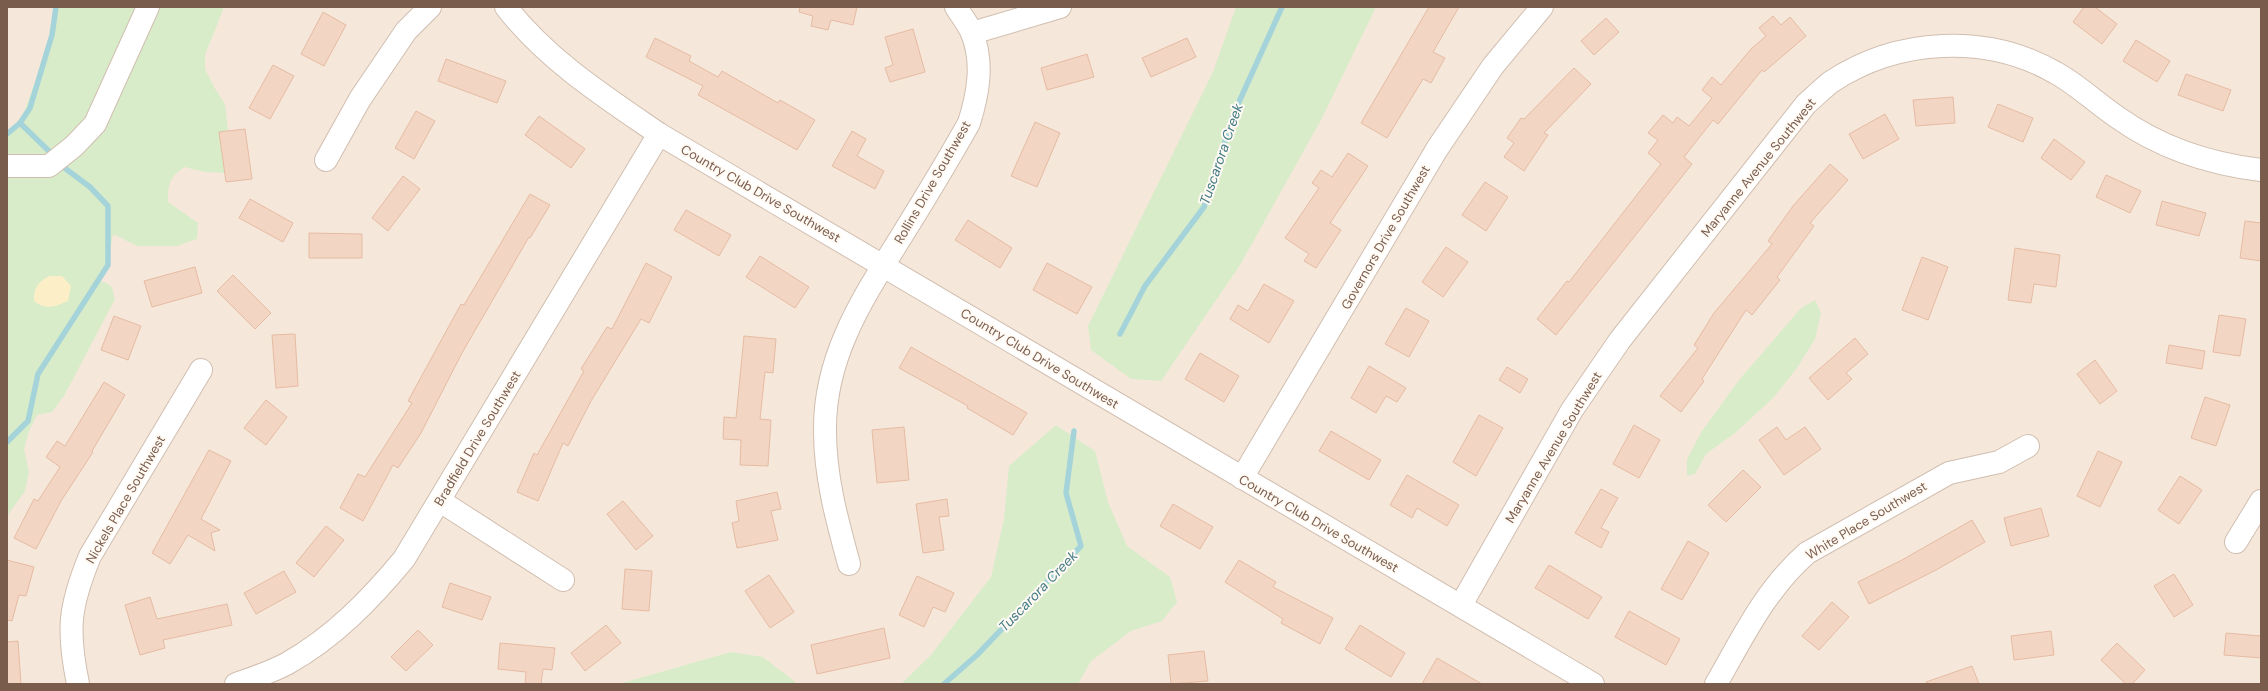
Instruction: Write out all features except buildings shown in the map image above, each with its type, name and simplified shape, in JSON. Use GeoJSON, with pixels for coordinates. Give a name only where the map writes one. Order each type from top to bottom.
{"type":"FeatureCollection","features":[{"type":"Feature","properties":{"kind":"street"},"geometry":{"type":"LineString","coordinates":[[7,166],[49,166],[74,146],[95,124],[148,7]]}},
{"type":"Feature","properties":{"kind":"street"},"geometry":{"type":"LineString","coordinates":[[326,160],[360,99],[406,31],[430,7]]}},
{"type":"Feature","properties":{"kind":"street","name":"Country Club Drive Southwest"},"geometry":{"type":"LineString","coordinates":[[506,7],[573,74],[659,134],[1593,684]]}},
{"type":"Feature","properties":{"kind":"street","name":"Rollins Drive Southwest"},"geometry":{"type":"LineString","coordinates":[[849,564],[831,497],[827,465],[825,430],[829,389],[838,349],[856,310],[969,123],[976,102],[979,79],[978,56],[972,33],[956,7]]}},
{"type":"Feature","properties":{"kind":"street"},"geometry":{"type":"LineString","coordinates":[[972,33],[1060,7]]}},
{"type":"Feature","properties":{"kind":"street","name":"Governors Drive Southwest"},"geometry":{"type":"LineString","coordinates":[[1242,478],[1437,149],[1492,66],[1542,7]]}},
{"type":"Feature","properties":{"kind":"street","name":"Maryanne Avenue Southwest"},"geometry":{"type":"LineString","coordinates":[[1461,605],[1572,410],[1620,340],[1806,104],[1831,83],[1860,67],[1920,48],[1951,45],[1984,48],[2018,56],[2055,72],[2117,118],[2149,136],[2177,149],[2219,163],[2261,170]]}},
{"type":"Feature","properties":{"kind":"street","name":"Bradfield Drive Southwest"},"geometry":{"type":"LineString","coordinates":[[236,684],[287,664],[338,630],[375,594],[404,559],[659,134]]}},
{"type":"Feature","properties":{"kind":"street","name":"Nickels Place Southwest"},"geometry":{"type":"LineString","coordinates":[[78,684],[73,659],[71,630],[72,609],[76,590],[90,556],[201,370]]}},
{"type":"Feature","properties":{"kind":"street","name":"White Place Southwest"},"geometry":{"type":"LineString","coordinates":[[1716,684],[1769,593],[1788,570],[1807,554],[1949,473],[1999,462],[2028,446]]}},
{"type":"Feature","properties":{"kind":"street"},"geometry":{"type":"LineString","coordinates":[[440,501],[563,580]]}},
{"type":"Feature","properties":{"kind":"street"},"geometry":{"type":"LineString","coordinates":[[2236,542],[2261,501]]}},
{"type":"Feature","properties":{"kind":"shaded area"},"geometry":{"type":"Polygon","coordinates":[[[7,7],[56,7],[52,35],[20,123],[7,135],[7,7]]]}},
{"type":"Feature","properties":{"kind":"shaded area"},"geometry":{"type":"Polygon","coordinates":[[[187,7],[2261,7],[2261,684],[7,684],[7,442],[109,235],[187,7]]]}},
{"type":"Feature","properties":{"kind":"green space"},"geometry":{"type":"Polygon","coordinates":[[[56,7],[224,7],[205,55],[205,69],[225,104],[228,131],[219,133],[225,173],[205,172],[184,167],[172,178],[170,182],[168,202],[198,223],[197,239],[177,246],[137,246],[113,234],[108,265],[98,281],[106,283],[112,287],[115,299],[64,396],[52,412],[37,415],[29,431],[24,449],[29,472],[25,491],[7,516],[7,134],[20,123],[52,35],[56,7]]]}},
{"type":"Feature","properties":{"kind":"green space"},"geometry":{"type":"Polygon","coordinates":[[[1236,7],[1376,7],[1321,120],[1240,265],[1161,381],[1131,379],[1091,350],[1088,326],[1213,72],[1236,7]]]}},
{"type":"Feature","properties":{"kind":"green space"},"geometry":{"type":"Polygon","coordinates":[[[1815,300],[1821,313],[1815,339],[1797,368],[1773,398],[1735,433],[1706,454],[1695,474],[1687,476],[1687,459],[1702,431],[1739,380],[1801,308],[1815,300]]]}},
{"type":"Feature","properties":{"kind":"green space"},"geometry":{"type":"Polygon","coordinates":[[[1056,425],[1095,451],[1108,502],[1127,546],[1170,577],[1177,602],[1162,621],[1131,631],[1091,661],[1078,684],[901,684],[930,656],[991,577],[1004,519],[1009,466],[1056,425]]]}},
{"type":"Feature","properties":{"kind":"green space"},"geometry":{"type":"Polygon","coordinates":[[[731,652],[763,657],[798,684],[619,684],[731,652]]]}},
{"type":"Feature","properties":{"kind":"sand"},"geometry":{"type":"Polygon","coordinates":[[[50,276],[62,276],[71,286],[68,301],[55,306],[47,307],[34,301],[34,297],[36,289],[40,283],[50,276]]]}},
{"type":"Feature","properties":{"kind":"waterway"},"geometry":{"type":"LineString","coordinates":[[7,134],[20,123],[30,108],[52,35],[56,7]]}},
{"type":"Feature","properties":{"kind":"waterway","name":"Tuscarora Creek"},"geometry":{"type":"LineString","coordinates":[[1120,334],[1145,286],[1204,207],[1234,113],[1282,7]]}},
{"type":"Feature","properties":{"kind":"waterway"},"geometry":{"type":"LineString","coordinates":[[20,123],[52,154]]}},
{"type":"Feature","properties":{"kind":"waterway"},"geometry":{"type":"LineString","coordinates":[[7,442],[28,421],[38,374],[108,265],[108,206],[90,187],[62,166]]}},
{"type":"Feature","properties":{"kind":"waterway","name":"Tuscarora Creek"},"geometry":{"type":"LineString","coordinates":[[944,684],[977,655],[1081,546],[1066,493],[1074,431]]}}]}
